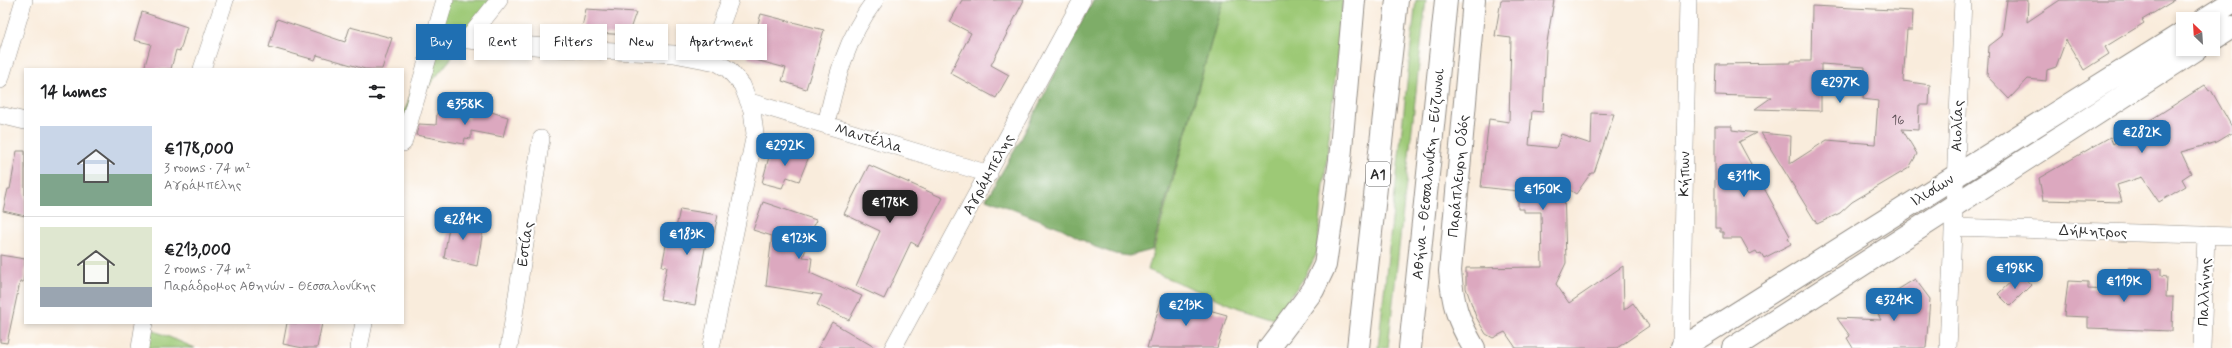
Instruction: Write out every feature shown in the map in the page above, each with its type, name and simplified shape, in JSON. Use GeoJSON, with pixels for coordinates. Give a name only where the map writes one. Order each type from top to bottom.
{"type":"FeatureCollection","features":[{"type":"Feature","properties":{"kind":"main road"},"geometry":{"type":"LineString","coordinates":[[1269,348],[1313,290],[1325,265],[1340,160],[1354,0]]}},
{"type":"Feature","properties":{"kind":"main road","name":"Α1"},"geometry":{"type":"LineString","coordinates":[[1358,348],[1397,0]]}},
{"type":"Feature","properties":{"kind":"main road","name":"Αθήνα - Θεσσαλονίκη - Εύζωνοι"},"geometry":{"type":"LineString","coordinates":[[1410,348],[1446,0]]}},
{"type":"Feature","properties":{"kind":"main road","name":"Παράπλευρη Οδός"},"geometry":{"type":"LineString","coordinates":[[1474,0],[1450,271],[1453,304],[1460,324],[1474,348]]}},
{"type":"Feature","properties":{"kind":"main road"},"geometry":{"type":"LineString","coordinates":[[2216,12],[2232,2]]}},
{"type":"Feature","properties":{"kind":"main road"},"geometry":{"type":"LineString","coordinates":[[2220,34],[2232,26]]}},
{"type":"Feature","properties":{"kind":"main road","name":"Ιλισίων"},"geometry":{"type":"LineString","coordinates":[[1682,348],[2176,37]]}},
{"type":"Feature","properties":{"kind":"main road","name":"Ιλισίων"},"geometry":{"type":"LineString","coordinates":[[1733,348],[1955,203],[2186,56]]}},
{"type":"Feature","properties":{"kind":"street"},"geometry":{"type":"LineString","coordinates":[[0,80],[24,0]]}},
{"type":"Feature","properties":{"kind":"street"},"geometry":{"type":"LineString","coordinates":[[202,68],[225,0]]}},
{"type":"Feature","properties":{"kind":"street"},"geometry":{"type":"LineString","coordinates":[[438,24],[445,0]]}},
{"type":"Feature","properties":{"kind":"street"},"geometry":{"type":"LineString","coordinates":[[467,40],[500,0]]}},
{"type":"Feature","properties":{"kind":"street"},"geometry":{"type":"LineString","coordinates":[[721,24],[730,0]]}},
{"type":"Feature","properties":{"kind":"street"},"geometry":{"type":"LineString","coordinates":[[826,125],[836,79],[852,37],[875,0]]}},
{"type":"Feature","properties":{"kind":"street","name":"Αγράμπελης"},"geometry":{"type":"LineString","coordinates":[[893,348],[989,174],[1082,0]]}},
{"type":"Feature","properties":{"kind":"street","name":"Κήπων"},"geometry":{"type":"LineString","coordinates":[[1682,348],[1688,0]]}},
{"type":"Feature","properties":{"kind":"street","name":"Αιολίας"},"geometry":{"type":"LineString","coordinates":[[1948,348],[1962,0]]}},
{"type":"Feature","properties":{"kind":"street"},"geometry":{"type":"LineString","coordinates":[[467,40],[556,48],[676,54]]}},
{"type":"Feature","properties":{"kind":"street"},"geometry":{"type":"LineString","coordinates":[[404,140],[427,60]]}},
{"type":"Feature","properties":{"kind":"street"},"geometry":{"type":"LineString","coordinates":[[708,60],[716,62],[734,74],[751,106],[756,127],[711,348]]}},
{"type":"Feature","properties":{"kind":"street","name":"Μαντέλλα"},"geometry":{"type":"LineString","coordinates":[[751,106],[826,125],[989,174]]}},
{"type":"Feature","properties":{"kind":"street"},"geometry":{"type":"LineString","coordinates":[[0,115],[24,121]]}},
{"type":"Feature","properties":{"kind":"street","name":"Εστίας"},"geometry":{"type":"LineString","coordinates":[[509,348],[541,139]]}},
{"type":"Feature","properties":{"kind":"street","name":"Δήμητρος"},"geometry":{"type":"LineString","coordinates":[[1954,227],[2232,236]]}},
{"type":"Feature","properties":{"kind":"street","name":"Παλλήνης"},"geometry":{"type":"LineString","coordinates":[[2202,348],[2206,235]]}},
{"type":"Feature","properties":{"kind":"street"},"geometry":{"type":"LineString","coordinates":[[140,348],[144,324]]}},
{"type":"Feature","properties":{"kind":"street"},"geometry":{"type":"LineString","coordinates":[[359,348],[364,324]]}},
{"type":"Feature","properties":{"kind":"green space"},"geometry":{"type":"Polygon","coordinates":[[[445,0],[499,0],[479,24],[474,24],[474,30],[466,40],[466,24],[436,24],[445,0]]]}},
{"type":"Feature","properties":{"kind":"green space"},"geometry":{"type":"Polygon","coordinates":[[[1093,0],[1223,0],[1152,250],[1129,256],[1115,254],[1095,247],[1061,228],[986,199],[1020,141],[1093,0]]]}},
{"type":"Feature","properties":{"kind":"green space"},"geometry":{"type":"Polygon","coordinates":[[[1223,0],[1343,0],[1317,253],[1304,278],[1274,319],[1239,308],[1148,270],[1223,0]]]}},
{"type":"Feature","properties":{"kind":"green space"},"geometry":{"type":"Polygon","coordinates":[[[1416,0],[1426,0],[1388,348],[1378,348],[1416,0]]]}},
{"type":"Feature","properties":{"kind":"green space"},"geometry":{"type":"Polygon","coordinates":[[[423,60],[450,60],[416,101],[404,147],[404,113],[423,60]]]}},
{"type":"Feature","properties":{"kind":"green space"},"geometry":{"type":"Polygon","coordinates":[[[143,326],[195,348],[140,348],[143,326]]]}},
{"type":"Feature","properties":{"kind":"building"},"geometry":{"type":"Polygon","coordinates":[[[962,0],[1024,0],[991,65],[1009,75],[996,98],[950,73],[971,33],[950,22],[962,0]]]}},
{"type":"Feature","properties":{"kind":"building"},"geometry":{"type":"Polygon","coordinates":[[[1501,0],[1554,0],[1546,48],[1543,112],[1532,111],[1529,145],[1556,148],[1561,134],[1591,144],[1592,113],[1614,114],[1594,173],[1591,173],[1576,194],[1564,186],[1566,263],[1556,284],[1569,303],[1623,266],[1624,310],[1633,303],[1649,326],[1617,348],[1516,348],[1505,332],[1493,338],[1486,334],[1476,317],[1466,288],[1466,268],[1542,267],[1541,212],[1524,212],[1524,209],[1518,209],[1518,191],[1481,187],[1489,119],[1509,122],[1511,38],[1495,36],[1501,0]]]}},
{"type":"Feature","properties":{"kind":"building"},"geometry":{"type":"Polygon","coordinates":[[[2007,0],[2028,0],[2027,22],[2060,0],[2175,0],[2142,20],[2144,23],[2105,47],[2109,54],[2084,70],[2066,40],[2056,67],[2047,70],[2046,81],[2028,79],[2009,99],[1987,76],[1989,46],[2002,36],[2007,0]]]}},
{"type":"Feature","properties":{"kind":"building"},"geometry":{"type":"Polygon","coordinates":[[[1812,6],[1913,11],[1912,30],[1907,30],[1903,81],[1930,85],[1929,105],[1919,105],[1918,130],[1902,129],[1917,154],[1909,168],[1852,202],[1840,213],[1817,224],[1761,133],[1791,136],[1790,164],[1827,140],[1875,144],[1878,101],[1863,99],[1865,67],[1821,64],[1821,111],[1755,109],[1772,97],[1715,95],[1716,64],[1791,63],[1791,61],[1811,61],[1812,6]]]}},
{"type":"Feature","properties":{"kind":"building"},"geometry":{"type":"Polygon","coordinates":[[[586,9],[636,12],[632,24],[615,24],[615,34],[607,34],[607,24],[583,24],[586,9]]]}},
{"type":"Feature","properties":{"kind":"building"},"geometry":{"type":"Polygon","coordinates":[[[142,12],[187,27],[180,51],[176,50],[171,68],[144,68],[151,44],[134,40],[142,12]]]}},
{"type":"Feature","properties":{"kind":"building"},"geometry":{"type":"Polygon","coordinates":[[[761,14],[824,30],[806,89],[782,81],[786,68],[756,60],[767,60],[767,24],[758,24],[761,14]]]}},
{"type":"Feature","properties":{"kind":"building"},"geometry":{"type":"Polygon","coordinates":[[[277,19],[345,42],[350,27],[392,38],[382,68],[362,68],[317,55],[315,60],[269,47],[277,19]]]}},
{"type":"Feature","properties":{"kind":"building"},"geometry":{"type":"Polygon","coordinates":[[[2205,85],[2209,91],[2211,90],[2232,127],[2232,133],[2217,142],[2181,152],[2191,173],[2182,179],[2186,186],[2159,202],[2142,177],[2117,185],[2122,202],[2043,200],[2039,178],[2110,137],[2113,144],[2205,85]]]}},
{"type":"Feature","properties":{"kind":"building"},"geometry":{"type":"Polygon","coordinates":[[[471,106],[508,117],[503,137],[471,131],[471,139],[465,138],[464,144],[416,135],[419,124],[436,125],[437,113],[469,119],[471,106]]]}},
{"type":"Feature","properties":{"kind":"building"},"geometry":{"type":"Polygon","coordinates":[[[1715,126],[1732,126],[1732,130],[1756,133],[1739,142],[1790,236],[1788,238],[1791,244],[1764,258],[1761,253],[1758,254],[1756,251],[1750,254],[1741,238],[1723,238],[1723,232],[1720,232],[1720,228],[1715,228],[1715,126]]]}},
{"type":"Feature","properties":{"kind":"building"},"geometry":{"type":"Polygon","coordinates":[[[787,147],[810,154],[799,181],[787,177],[782,188],[762,183],[771,149],[784,154],[787,147]]]}},
{"type":"Feature","properties":{"kind":"building"},"geometry":{"type":"Polygon","coordinates":[[[17,151],[24,151],[24,216],[3,211],[8,189],[10,189],[17,151]]]}},
{"type":"Feature","properties":{"kind":"building"},"geometry":{"type":"Polygon","coordinates":[[[869,165],[943,198],[918,246],[911,242],[884,299],[856,286],[880,231],[844,214],[869,165]]]}},
{"type":"Feature","properties":{"kind":"building"},"geometry":{"type":"Polygon","coordinates":[[[763,202],[816,220],[803,257],[812,258],[810,273],[862,296],[849,320],[817,305],[822,295],[766,286],[772,236],[753,230],[763,202]]]}},
{"type":"Feature","properties":{"kind":"building"},"geometry":{"type":"Polygon","coordinates":[[[680,209],[718,215],[713,238],[707,237],[695,305],[660,299],[667,267],[662,266],[667,240],[673,242],[680,209]]]}},
{"type":"Feature","properties":{"kind":"building"},"geometry":{"type":"Polygon","coordinates":[[[451,214],[468,217],[467,227],[483,230],[477,266],[444,258],[451,214]]]}},
{"type":"Feature","properties":{"kind":"building"},"geometry":{"type":"Polygon","coordinates":[[[0,255],[24,259],[24,278],[23,282],[20,282],[7,343],[0,342],[0,255]]]}},
{"type":"Feature","properties":{"kind":"building"},"geometry":{"type":"Polygon","coordinates":[[[2128,268],[2161,269],[2161,276],[2167,277],[2166,297],[2173,297],[2172,331],[2088,328],[2088,317],[2064,316],[2068,281],[2088,282],[2088,289],[2127,291],[2128,268]]]}},
{"type":"Feature","properties":{"kind":"building"},"geometry":{"type":"Polygon","coordinates":[[[2020,273],[2031,285],[2010,306],[1998,294],[2020,273]]]}},
{"type":"Feature","properties":{"kind":"building"},"geometry":{"type":"Polygon","coordinates":[[[1915,279],[1930,299],[1926,348],[1853,348],[1847,338],[1850,336],[1837,318],[1881,320],[1873,305],[1915,279]]]}},
{"type":"Feature","properties":{"kind":"building"},"geometry":{"type":"Polygon","coordinates":[[[1162,297],[1227,315],[1217,348],[1147,348],[1162,297]]]}},
{"type":"Feature","properties":{"kind":"building"},"geometry":{"type":"Polygon","coordinates":[[[832,322],[876,348],[818,348],[832,322]]]}},
{"type":"Feature","properties":{"kind":"building"},"geometry":{"type":"Polygon","coordinates":[[[287,324],[322,324],[317,348],[303,348],[283,344],[287,324]]]}}]}
